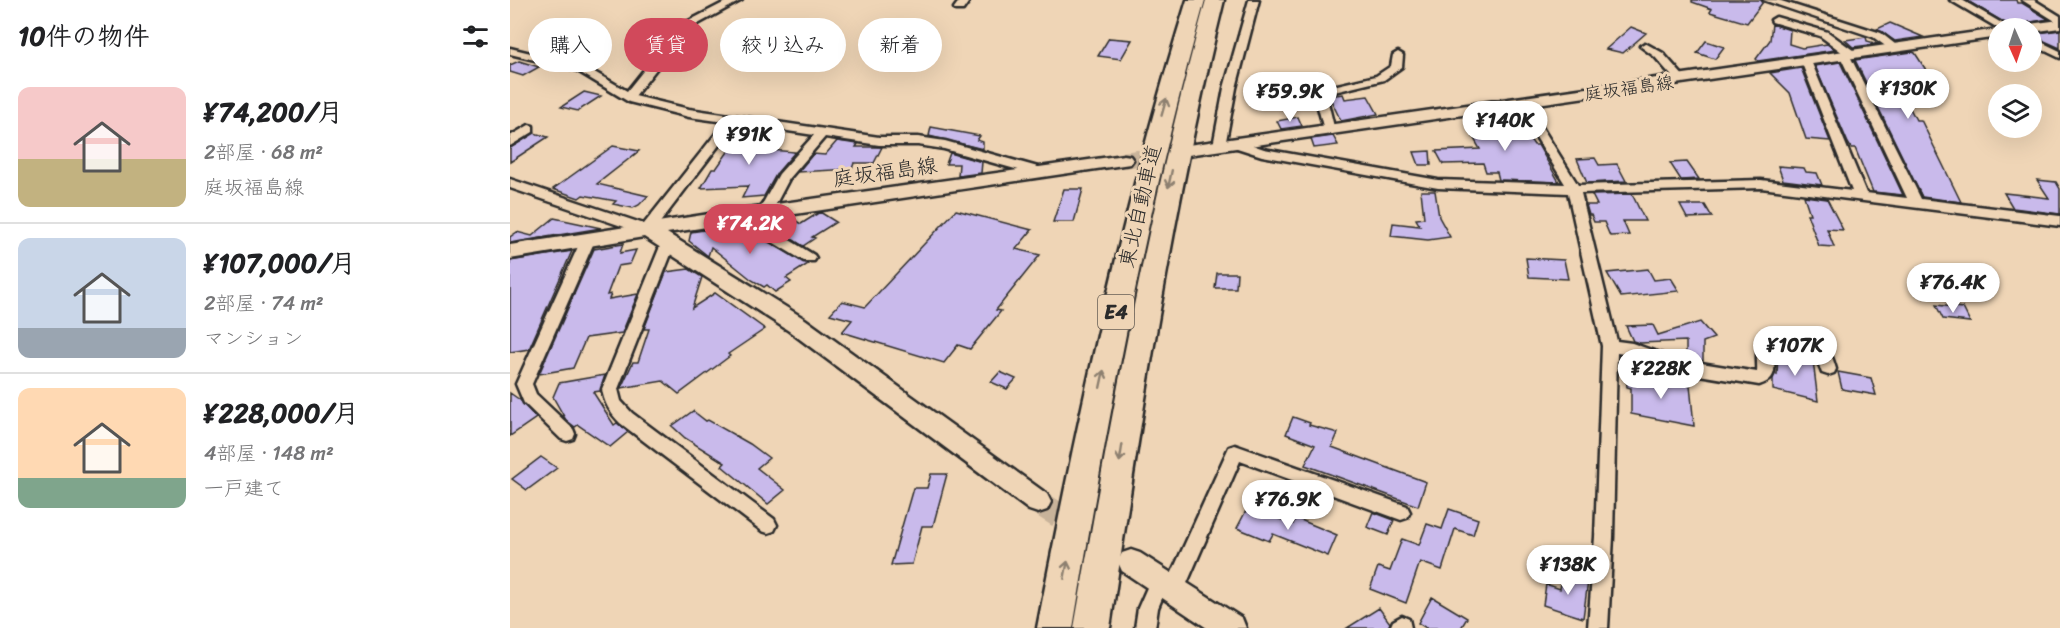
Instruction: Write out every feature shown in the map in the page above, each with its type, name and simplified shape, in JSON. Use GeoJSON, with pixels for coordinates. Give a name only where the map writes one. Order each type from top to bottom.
{"type":"FeatureCollection","features":[{"type":"Feature","properties":{"kind":"highway","name":"東北自動車道"},"geometry":{"type":"LineString","coordinates":[[1055,628],[1127,259],[1153,145],[1196,0]]}},
{"type":"Feature","properties":{"kind":"highway","name":"東北自動車道"},"geometry":{"type":"LineString","coordinates":[[1092,628],[1154,257],[1178,142],[1215,0]]}},
{"type":"Feature","properties":{"kind":"main road"},"geometry":{"type":"LineString","coordinates":[[2042,26],[2060,23]]}},
{"type":"Feature","properties":{"kind":"main road","name":"庭坂福島線"},"geometry":{"type":"LineString","coordinates":[[1188,150],[1988,34]]}},
{"type":"Feature","properties":{"kind":"main road","name":"庭坂福島線"},"geometry":{"type":"LineString","coordinates":[[510,252],[756,213],[1124,160]]}},
{"type":"Feature","properties":{"kind":"main road"},"geometry":{"type":"LineString","coordinates":[[647,230],[797,325],[1038,502]]}},
{"type":"Feature","properties":{"kind":"main road"},"geometry":{"type":"LineString","coordinates":[[1131,562],[1232,628]]}},
{"type":"Feature","properties":{"kind":"street"},"geometry":{"type":"LineString","coordinates":[[628,97],[679,31],[697,18],[737,0]]}},
{"type":"Feature","properties":{"kind":"street"},"geometry":{"type":"LineString","coordinates":[[1254,0],[1230,88],[1227,145],[1438,184],[1574,189],[1761,184],[1915,201],[2060,221]]}},
{"type":"Feature","properties":{"kind":"street"},"geometry":{"type":"LineString","coordinates":[[1768,0],[1877,34],[1895,48]]}},
{"type":"Feature","properties":{"kind":"street"},"geometry":{"type":"LineString","coordinates":[[1955,0],[1988,18]]}},
{"type":"Feature","properties":{"kind":"street"},"geometry":{"type":"LineString","coordinates":[[2027,0],[2060,23]]}},
{"type":"Feature","properties":{"kind":"street"},"geometry":{"type":"LineString","coordinates":[[1776,20],[1824,34],[1849,56],[1915,201]]}},
{"type":"Feature","properties":{"kind":"street"},"geometry":{"type":"LineString","coordinates":[[1645,46],[1659,55],[1681,80]]}},
{"type":"Feature","properties":{"kind":"street"},"geometry":{"type":"LineString","coordinates":[[2042,46],[2060,55]]}},
{"type":"Feature","properties":{"kind":"street"},"geometry":{"type":"LineString","coordinates":[[510,51],[580,68],[633,100],[689,113],[879,141],[918,141],[945,145],[1040,172]]}},
{"type":"Feature","properties":{"kind":"street"},"geometry":{"type":"LineString","coordinates":[[1329,131],[1320,92],[1380,78],[1396,67],[1398,55]]}},
{"type":"Feature","properties":{"kind":"street"},"geometry":{"type":"LineString","coordinates":[[1806,61],[1860,195]]}},
{"type":"Feature","properties":{"kind":"street"},"geometry":{"type":"LineString","coordinates":[[1521,103],[1574,189],[1610,346],[1604,537],[1598,628]]}},
{"type":"Feature","properties":{"kind":"street"},"geometry":{"type":"LineString","coordinates":[[510,183],[647,230],[733,119]]}},
{"type":"Feature","properties":{"kind":"street"},"geometry":{"type":"LineString","coordinates":[[510,142],[529,129]]}},
{"type":"Feature","properties":{"kind":"street"},"geometry":{"type":"LineString","coordinates":[[809,258],[751,223],[784,177],[823,132]]}},
{"type":"Feature","properties":{"kind":"street"},"geometry":{"type":"LineString","coordinates":[[567,434],[530,398],[524,384],[588,240]]}},
{"type":"Feature","properties":{"kind":"street"},"geometry":{"type":"LineString","coordinates":[[668,244],[610,389],[612,401],[616,409],[626,418],[768,525]]}},
{"type":"Feature","properties":{"kind":"street"},"geometry":{"type":"LineString","coordinates":[[1610,346],[1632,349],[1675,365],[1759,379],[1766,375],[1765,348],[1774,342],[1815,347],[1823,354],[1828,369]]}},
{"type":"Feature","properties":{"kind":"street"},"geometry":{"type":"LineString","coordinates":[[1145,628],[1148,608],[1167,585],[1235,452],[1401,512]]}},
{"type":"Feature","properties":{"kind":"building"},"geometry":{"type":"Polygon","coordinates":[[[1692,0],[1761,0],[1763,2],[1747,23],[1710,12],[1712,9],[1692,2],[1692,0]]]}},
{"type":"Feature","properties":{"kind":"building"},"geometry":{"type":"Polygon","coordinates":[[[1966,0],[2016,0],[2017,3],[2022,3],[2048,19],[2042,20],[2042,18],[1996,18],[1966,0]]]}},
{"type":"Feature","properties":{"kind":"building"},"geometry":{"type":"Polygon","coordinates":[[[1890,23],[1923,37],[1895,41],[1877,29],[1890,23]]]}},
{"type":"Feature","properties":{"kind":"building"},"geometry":{"type":"Polygon","coordinates":[[[1772,24],[1790,30],[1789,44],[1802,48],[1827,44],[1835,50],[1758,61],[1756,59],[1770,40],[1772,24]]]}},
{"type":"Feature","properties":{"kind":"building"},"geometry":{"type":"Polygon","coordinates":[[[1631,27],[1646,33],[1623,53],[1606,49],[1631,27]]]}},
{"type":"Feature","properties":{"kind":"building"},"geometry":{"type":"Polygon","coordinates":[[[2060,30],[2060,48],[2042,40],[2042,32],[2060,30]]]}},
{"type":"Feature","properties":{"kind":"building"},"geometry":{"type":"Polygon","coordinates":[[[1866,37],[1867,41],[1878,44],[1853,47],[1845,40],[1866,37]]]}},
{"type":"Feature","properties":{"kind":"building"},"geometry":{"type":"Polygon","coordinates":[[[1109,38],[1132,40],[1121,59],[1098,56],[1109,38]]]}},
{"type":"Feature","properties":{"kind":"building"},"geometry":{"type":"Polygon","coordinates":[[[1706,41],[1724,47],[1715,59],[1697,53],[1706,41]]]}},
{"type":"Feature","properties":{"kind":"building"},"geometry":{"type":"Polygon","coordinates":[[[1915,53],[1939,90],[1913,88],[1903,77],[1899,80],[1903,87],[1899,87],[1916,120],[1921,120],[1961,202],[1922,197],[1855,60],[1915,53]]]}},
{"type":"Feature","properties":{"kind":"building"},"geometry":{"type":"Polygon","coordinates":[[[519,61],[528,64],[528,72],[530,72],[523,76],[510,72],[510,65],[519,61]]]}},
{"type":"Feature","properties":{"kind":"building"},"geometry":{"type":"Polygon","coordinates":[[[1840,62],[1903,195],[1873,192],[1855,148],[1851,148],[1848,143],[1815,66],[1840,62]]]}},
{"type":"Feature","properties":{"kind":"building"},"geometry":{"type":"Polygon","coordinates":[[[1801,68],[1830,141],[1806,139],[1790,93],[1770,73],[1801,68]]]}},
{"type":"Feature","properties":{"kind":"building"},"geometry":{"type":"Polygon","coordinates":[[[584,92],[601,96],[578,111],[561,107],[584,92]]]}},
{"type":"Feature","properties":{"kind":"building"},"geometry":{"type":"Polygon","coordinates":[[[1343,94],[1345,99],[1368,96],[1378,114],[1341,121],[1329,96],[1343,94]]]}},
{"type":"Feature","properties":{"kind":"building"},"geometry":{"type":"Polygon","coordinates":[[[1512,112],[1534,145],[1538,145],[1559,182],[1499,180],[1497,172],[1486,172],[1483,163],[1443,164],[1436,151],[1480,149],[1469,130],[1498,127],[1490,114],[1512,112]]]}},
{"type":"Feature","properties":{"kind":"building"},"geometry":{"type":"Polygon","coordinates":[[[1298,117],[1302,126],[1281,129],[1277,121],[1298,117]]]}},
{"type":"Feature","properties":{"kind":"building"},"geometry":{"type":"Polygon","coordinates":[[[931,127],[980,136],[977,140],[983,142],[983,149],[929,136],[931,127]]]}},
{"type":"Feature","properties":{"kind":"building"},"geometry":{"type":"Polygon","coordinates":[[[758,129],[772,131],[760,149],[795,152],[777,173],[764,196],[742,198],[748,186],[701,188],[712,169],[716,169],[739,136],[750,136],[758,129]]]}},
{"type":"Feature","properties":{"kind":"building"},"geometry":{"type":"Polygon","coordinates":[[[534,133],[548,137],[510,162],[510,148],[534,133]]]}},
{"type":"Feature","properties":{"kind":"building"},"geometry":{"type":"Polygon","coordinates":[[[1333,136],[1338,145],[1314,148],[1311,139],[1333,136]]]}},
{"type":"Feature","properties":{"kind":"building"},"geometry":{"type":"Polygon","coordinates":[[[837,141],[858,144],[856,147],[882,147],[874,163],[854,163],[852,169],[798,172],[813,154],[825,155],[837,141]]]}},
{"type":"Feature","properties":{"kind":"building"},"geometry":{"type":"Polygon","coordinates":[[[613,146],[639,151],[597,184],[648,196],[639,205],[633,208],[613,204],[616,201],[583,195],[579,198],[553,189],[613,146]]]}},
{"type":"Feature","properties":{"kind":"building"},"geometry":{"type":"Polygon","coordinates":[[[1430,151],[1431,165],[1419,165],[1414,152],[1430,151]]]}},
{"type":"Feature","properties":{"kind":"building"},"geometry":{"type":"Polygon","coordinates":[[[950,153],[982,162],[981,173],[958,176],[959,164],[946,164],[950,153]]]}},
{"type":"Feature","properties":{"kind":"building"},"geometry":{"type":"Polygon","coordinates":[[[1595,158],[1599,165],[1617,164],[1626,181],[1587,183],[1577,159],[1595,158]]]}},
{"type":"Feature","properties":{"kind":"building"},"geometry":{"type":"Polygon","coordinates":[[[1687,162],[1699,179],[1681,180],[1670,163],[1687,162]]]}},
{"type":"Feature","properties":{"kind":"building"},"geometry":{"type":"Polygon","coordinates":[[[1778,166],[1804,168],[1806,172],[1817,173],[1822,185],[1783,180],[1778,166]]]}},
{"type":"Feature","properties":{"kind":"building"},"geometry":{"type":"Polygon","coordinates":[[[2037,180],[2056,182],[2060,189],[2060,214],[2013,208],[2004,193],[2049,198],[2037,180]]]}},
{"type":"Feature","properties":{"kind":"building"},"geometry":{"type":"Polygon","coordinates":[[[1064,189],[1083,189],[1074,222],[1053,222],[1064,189]]]}},
{"type":"Feature","properties":{"kind":"building"},"geometry":{"type":"Polygon","coordinates":[[[1421,191],[1435,191],[1439,217],[1450,237],[1428,240],[1391,236],[1393,223],[1420,226],[1416,219],[1424,218],[1421,191]]]}},
{"type":"Feature","properties":{"kind":"building"},"geometry":{"type":"Polygon","coordinates":[[[1632,194],[1645,221],[1623,221],[1629,235],[1610,236],[1604,222],[1594,222],[1589,215],[1586,205],[1597,205],[1592,195],[1632,194]]]}},
{"type":"Feature","properties":{"kind":"building"},"geometry":{"type":"Polygon","coordinates":[[[1804,196],[1827,199],[1843,230],[1827,229],[1834,247],[1819,246],[1807,214],[1810,214],[1804,196]]]}},
{"type":"Feature","properties":{"kind":"building"},"geometry":{"type":"Polygon","coordinates":[[[1680,205],[1705,205],[1712,217],[1687,218],[1680,205]]]}},
{"type":"Feature","properties":{"kind":"building"},"geometry":{"type":"Polygon","coordinates":[[[956,210],[1032,230],[1016,249],[1040,255],[996,310],[1001,311],[970,349],[958,345],[944,363],[842,332],[852,320],[830,314],[842,301],[865,307],[956,210]]]}},
{"type":"Feature","properties":{"kind":"building"},"geometry":{"type":"Polygon","coordinates":[[[820,212],[836,222],[812,237],[815,238],[803,246],[771,226],[790,217],[801,224],[820,212]]]}},
{"type":"Feature","properties":{"kind":"building"},"geometry":{"type":"Polygon","coordinates":[[[554,218],[601,228],[510,243],[510,237],[517,232],[532,236],[554,218]]]}},
{"type":"Feature","properties":{"kind":"building"},"geometry":{"type":"Polygon","coordinates":[[[743,224],[754,233],[752,238],[756,235],[808,264],[786,278],[791,282],[775,292],[767,285],[764,287],[752,280],[711,247],[708,256],[689,241],[691,232],[704,230],[710,235],[725,227],[743,224]]]}},
{"type":"Feature","properties":{"kind":"building"},"geometry":{"type":"Polygon","coordinates":[[[623,244],[620,253],[636,250],[630,264],[618,266],[607,295],[611,294],[609,299],[638,294],[622,333],[586,338],[573,368],[539,374],[594,249],[623,244]]]}},
{"type":"Feature","properties":{"kind":"building"},"geometry":{"type":"Polygon","coordinates":[[[572,251],[529,349],[510,352],[510,261],[572,251]]]}},
{"type":"Feature","properties":{"kind":"building"},"geometry":{"type":"Polygon","coordinates":[[[1526,258],[1564,260],[1568,279],[1529,277],[1526,258]]]}},
{"type":"Feature","properties":{"kind":"building"},"geometry":{"type":"Polygon","coordinates":[[[689,269],[702,277],[692,308],[715,293],[765,329],[728,354],[730,356],[679,394],[663,381],[621,388],[633,362],[638,362],[649,329],[644,329],[666,272],[689,269]]]}},
{"type":"Feature","properties":{"kind":"building"},"geometry":{"type":"Polygon","coordinates":[[[1648,269],[1654,280],[1671,278],[1679,291],[1621,297],[1607,273],[1648,269]]]}},
{"type":"Feature","properties":{"kind":"building"},"geometry":{"type":"Polygon","coordinates":[[[1217,273],[1237,273],[1236,288],[1215,288],[1217,273]]]}},
{"type":"Feature","properties":{"kind":"building"},"geometry":{"type":"Polygon","coordinates":[[[1936,305],[1963,308],[1970,322],[1943,319],[1936,305]]]}},
{"type":"Feature","properties":{"kind":"building"},"geometry":{"type":"Polygon","coordinates":[[[1700,322],[1714,338],[1703,342],[1703,361],[1686,358],[1686,341],[1640,343],[1633,341],[1626,326],[1653,325],[1658,335],[1700,322]]]}},
{"type":"Feature","properties":{"kind":"building"},"geometry":{"type":"Polygon","coordinates":[[[1778,351],[1813,361],[1818,401],[1773,390],[1773,379],[1775,374],[1777,375],[1778,351]]]}},
{"type":"Feature","properties":{"kind":"building"},"geometry":{"type":"Polygon","coordinates":[[[1000,372],[1016,379],[1007,389],[991,382],[1000,372]]]}},
{"type":"Feature","properties":{"kind":"building"},"geometry":{"type":"Polygon","coordinates":[[[1838,372],[1871,378],[1876,395],[1842,389],[1838,372]]]}},
{"type":"Feature","properties":{"kind":"building"},"geometry":{"type":"Polygon","coordinates":[[[605,375],[600,391],[593,392],[614,425],[617,423],[628,432],[610,447],[578,425],[575,427],[566,420],[553,397],[559,383],[605,375]]]}},
{"type":"Feature","properties":{"kind":"building"},"geometry":{"type":"Polygon","coordinates":[[[1626,375],[1690,385],[1694,426],[1631,414],[1631,388],[1627,387],[1626,375]]]}},
{"type":"Feature","properties":{"kind":"building"},"geometry":{"type":"Polygon","coordinates":[[[510,393],[520,400],[536,418],[510,436],[510,393]]]}},
{"type":"Feature","properties":{"kind":"building"},"geometry":{"type":"Polygon","coordinates":[[[693,411],[706,421],[708,420],[750,444],[769,458],[757,468],[785,490],[768,504],[722,466],[725,463],[685,438],[672,426],[693,411]]]}},
{"type":"Feature","properties":{"kind":"building"},"geometry":{"type":"Polygon","coordinates":[[[1293,417],[1310,423],[1309,425],[1338,433],[1332,447],[1426,482],[1418,506],[1305,465],[1315,445],[1286,434],[1293,417]]]}},
{"type":"Feature","properties":{"kind":"building"},"geometry":{"type":"Polygon","coordinates":[[[541,457],[557,468],[527,490],[512,479],[541,457]]]}},
{"type":"Feature","properties":{"kind":"building"},"geometry":{"type":"Polygon","coordinates":[[[931,474],[947,474],[933,526],[922,526],[912,564],[891,565],[913,488],[927,488],[931,474]]]}},
{"type":"Feature","properties":{"kind":"building"},"geometry":{"type":"Polygon","coordinates":[[[1248,507],[1293,524],[1296,518],[1337,535],[1328,556],[1273,534],[1269,541],[1237,528],[1248,507]]]}},
{"type":"Feature","properties":{"kind":"building"},"geometry":{"type":"Polygon","coordinates":[[[1449,509],[1478,519],[1473,535],[1455,529],[1442,570],[1420,562],[1406,603],[1370,589],[1378,567],[1390,571],[1402,539],[1419,545],[1427,524],[1442,529],[1449,509]]]}},
{"type":"Feature","properties":{"kind":"building"},"geometry":{"type":"Polygon","coordinates":[[[1373,512],[1394,520],[1388,535],[1367,527],[1373,512]]]}},
{"type":"Feature","properties":{"kind":"building"},"geometry":{"type":"Polygon","coordinates":[[[1563,572],[1588,581],[1583,618],[1543,605],[1546,584],[1560,589],[1563,572]]]}},
{"type":"Feature","properties":{"kind":"building"},"geometry":{"type":"Polygon","coordinates":[[[1432,597],[1467,618],[1461,628],[1426,628],[1418,623],[1432,597]]]}},
{"type":"Feature","properties":{"kind":"building"},"geometry":{"type":"Polygon","coordinates":[[[1379,608],[1390,623],[1388,628],[1347,628],[1379,608]]]}},
{"type":"Feature","properties":{"kind":"tunnel"},"geometry":{"type":"LineString","coordinates":[[1124,160],[1170,153]]}},
{"type":"Feature","properties":{"kind":"tunnel"},"geometry":{"type":"LineString","coordinates":[[1038,502],[1083,531]]}}]}
